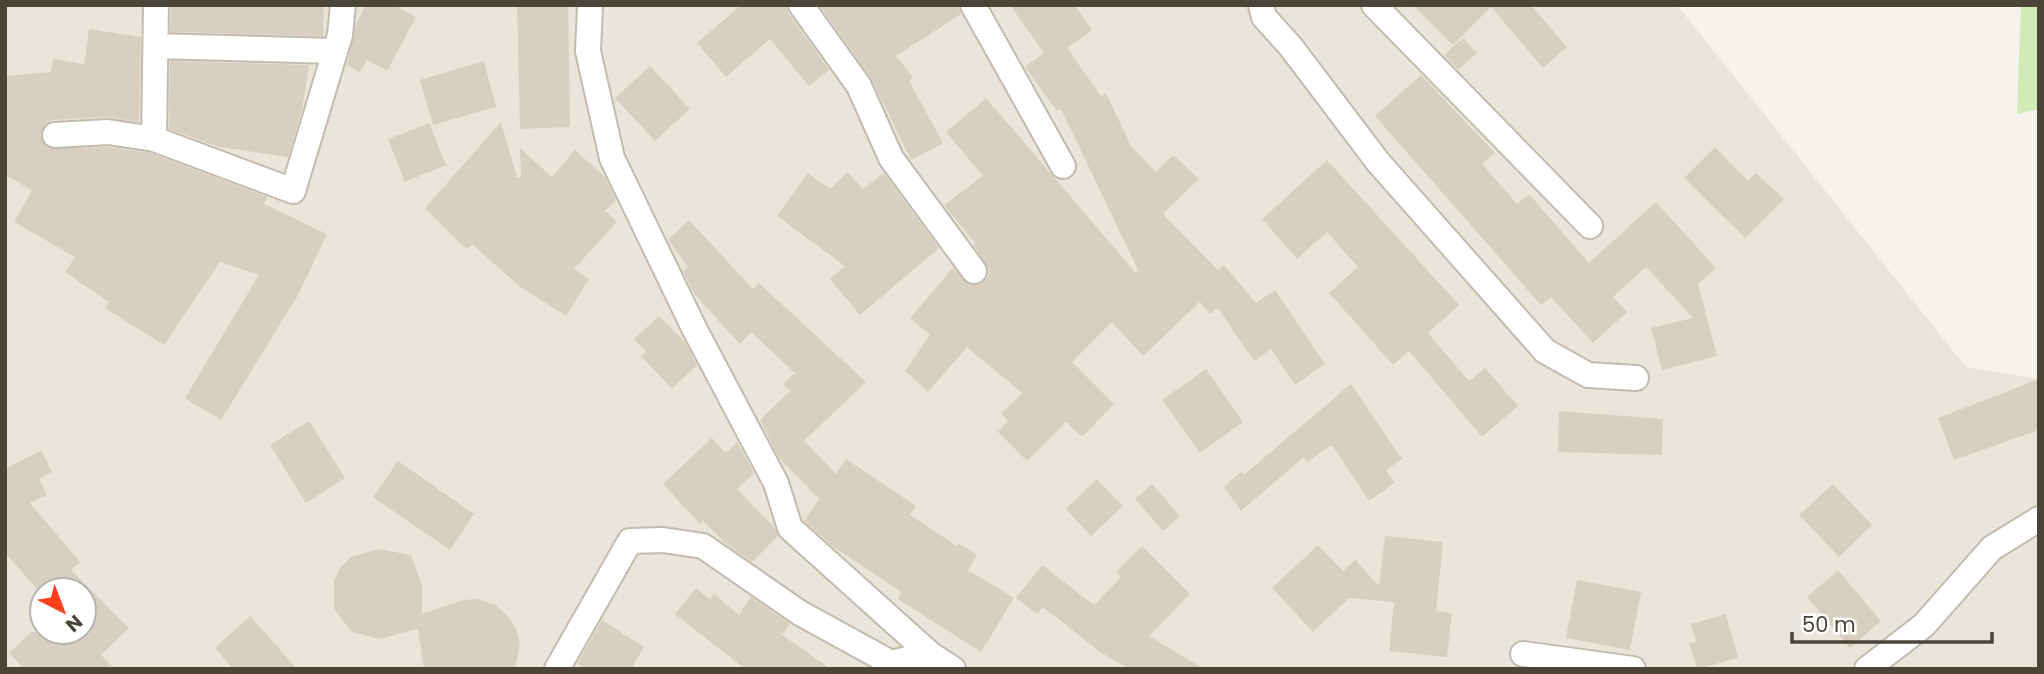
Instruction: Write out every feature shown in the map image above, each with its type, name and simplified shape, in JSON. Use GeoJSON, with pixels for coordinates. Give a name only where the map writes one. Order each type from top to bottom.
{"type":"FeatureCollection","features":[{"type":"Feature","properties":{"kind":"street"},"geometry":{"type":"LineString","coordinates":[[155,139],[156,5]]}},
{"type":"Feature","properties":{"kind":"street"},"geometry":{"type":"LineString","coordinates":[[55,135],[108,132],[155,139],[293,191],[340,35],[342,5]]}},
{"type":"Feature","properties":{"kind":"street"},"geometry":{"type":"LineString","coordinates":[[590,5],[588,51],[612,158],[695,330],[776,483],[790,528],[930,654],[953,669]]}},
{"type":"Feature","properties":{"kind":"street"},"geometry":{"type":"LineString","coordinates":[[801,5],[859,86],[891,158],[974,271]]}},
{"type":"Feature","properties":{"kind":"street"},"geometry":{"type":"LineString","coordinates":[[973,5],[1063,166]]}},
{"type":"Feature","properties":{"kind":"street"},"geometry":{"type":"LineString","coordinates":[[1261,5],[1264,17],[1291,47],[1378,162],[1545,351],[1588,375],[1636,378]]}},
{"type":"Feature","properties":{"kind":"street"},"geometry":{"type":"LineString","coordinates":[[1374,5],[1590,226]]}},
{"type":"Feature","properties":{"kind":"street"},"geometry":{"type":"LineString","coordinates":[[156,46],[335,51]]}},
{"type":"Feature","properties":{"kind":"street"},"geometry":{"type":"LineString","coordinates":[[1867,669],[1924,625],[1992,548],[2039,519]]}},
{"type":"Feature","properties":{"kind":"street"},"geometry":{"type":"LineString","coordinates":[[556,669],[630,541],[663,541],[703,546],[800,613],[891,663],[930,654]]}},
{"type":"Feature","properties":{"kind":"street"},"geometry":{"type":"LineString","coordinates":[[1523,654],[1633,669]]}},
{"type":"Feature","properties":{"kind":"shaded area"},"geometry":{"type":"Polygon","coordinates":[[[5,5],[1677,5],[1966,367],[2039,379],[2039,669],[5,669],[5,5]]]}},
{"type":"Feature","properties":{"kind":"green space"},"geometry":{"type":"Polygon","coordinates":[[[2021,5],[2039,5],[2039,109],[2017,114],[2021,5]]]}},
{"type":"Feature","properties":{"kind":"building"},"geometry":{"type":"Polygon","coordinates":[[[171,5],[324,5],[323,36],[170,32],[171,5]]]}},
{"type":"Feature","properties":{"kind":"building"},"geometry":{"type":"Polygon","coordinates":[[[366,5],[394,5],[416,17],[387,71],[367,60],[360,72],[347,65],[356,24],[366,5]]]}},
{"type":"Feature","properties":{"kind":"building"},"geometry":{"type":"Polygon","coordinates":[[[517,5],[568,5],[570,127],[520,129],[517,5]]]}},
{"type":"Feature","properties":{"kind":"building"},"geometry":{"type":"Polygon","coordinates":[[[741,5],[786,5],[789,14],[829,70],[809,86],[770,39],[726,77],[697,43],[741,5]]]}},
{"type":"Feature","properties":{"kind":"building"},"geometry":{"type":"Polygon","coordinates":[[[819,5],[958,5],[961,14],[896,56],[913,77],[909,81],[943,143],[911,160],[871,78],[819,5]]]}},
{"type":"Feature","properties":{"kind":"building"},"geometry":{"type":"Polygon","coordinates":[[[1010,5],[1075,5],[1092,30],[1067,48],[1101,96],[1106,93],[1131,146],[1156,172],[1173,155],[1199,179],[1163,214],[1218,270],[1224,265],[1256,303],[1275,290],[1325,364],[1295,385],[1271,349],[1254,361],[1218,308],[1210,314],[1200,302],[1143,356],[1112,322],[1072,362],[1114,404],[1082,437],[1066,422],[1027,461],[998,432],[1008,421],[1001,414],[1022,393],[967,347],[928,392],[905,371],[930,335],[910,318],[953,268],[969,285],[982,283],[988,276],[989,269],[973,245],[975,243],[944,205],[983,176],[946,132],[986,98],[1135,272],[1138,270],[1061,109],[1057,111],[1025,67],[1044,53],[1010,5]]]}},
{"type":"Feature","properties":{"kind":"building"},"geometry":{"type":"Polygon","coordinates":[[[1413,5],[1531,5],[1567,47],[1543,68],[1491,7],[1453,45],[1413,5]]]}},
{"type":"Feature","properties":{"kind":"building"},"geometry":{"type":"Polygon","coordinates":[[[89,29],[141,37],[139,122],[107,117],[53,120],[46,123],[40,135],[48,148],[107,147],[150,153],[267,197],[264,204],[327,234],[297,297],[221,420],[185,398],[259,275],[220,262],[164,345],[105,308],[109,302],[65,272],[75,257],[14,222],[32,190],[5,175],[5,76],[51,72],[53,59],[84,64],[89,29]]]}},
{"type":"Feature","properties":{"kind":"building"},"geometry":{"type":"Polygon","coordinates":[[[1463,38],[1477,53],[1458,70],[1444,55],[1463,38]]]}},
{"type":"Feature","properties":{"kind":"building"},"geometry":{"type":"Polygon","coordinates":[[[170,61],[309,65],[302,110],[288,157],[219,147],[169,129],[170,61]]]}},
{"type":"Feature","properties":{"kind":"building"},"geometry":{"type":"Polygon","coordinates":[[[484,61],[496,107],[433,125],[420,80],[484,61]]]}},
{"type":"Feature","properties":{"kind":"building"},"geometry":{"type":"Polygon","coordinates":[[[650,66],[690,109],[655,141],[615,98],[650,66]]]}},
{"type":"Feature","properties":{"kind":"building"},"geometry":{"type":"Polygon","coordinates":[[[1421,75],[1495,153],[1482,164],[1517,204],[1529,194],[1589,263],[1656,202],[1716,268],[1698,284],[1717,356],[1662,370],[1651,328],[1693,318],[1646,267],[1613,297],[1627,312],[1593,343],[1551,297],[1541,305],[1375,116],[1421,75]]]}},
{"type":"Feature","properties":{"kind":"building"},"geometry":{"type":"Polygon","coordinates":[[[501,122],[517,178],[521,177],[520,148],[552,177],[575,150],[605,177],[616,200],[605,211],[617,222],[574,269],[589,279],[566,316],[519,286],[473,245],[466,249],[425,208],[501,122]]]}},
{"type":"Feature","properties":{"kind":"building"},"geometry":{"type":"Polygon","coordinates":[[[429,123],[446,165],[405,182],[388,139],[429,123]]]}},
{"type":"Feature","properties":{"kind":"building"},"geometry":{"type":"Polygon","coordinates":[[[1715,147],[1748,181],[1756,173],[1784,199],[1745,238],[1684,178],[1715,147]]]}},
{"type":"Feature","properties":{"kind":"building"},"geometry":{"type":"Polygon","coordinates":[[[1327,160],[1459,305],[1428,333],[1469,381],[1485,368],[1518,406],[1482,437],[1409,351],[1393,365],[1329,293],[1358,267],[1327,232],[1297,259],[1262,219],[1327,160]]]}},
{"type":"Feature","properties":{"kind":"building"},"geometry":{"type":"Polygon","coordinates":[[[847,172],[863,189],[884,173],[939,248],[860,315],[830,279],[845,266],[777,216],[808,173],[830,189],[847,172]]]}},
{"type":"Feature","properties":{"kind":"building"},"geometry":{"type":"Polygon","coordinates":[[[689,220],[753,289],[759,283],[866,382],[804,441],[836,474],[846,459],[916,506],[910,515],[957,546],[959,544],[977,555],[968,570],[1014,598],[981,652],[898,599],[901,592],[832,546],[804,521],[819,499],[779,458],[760,420],[790,391],[783,384],[795,373],[751,332],[740,344],[695,295],[683,271],[688,267],[668,240],[689,220]]]}},
{"type":"Feature","properties":{"kind":"building"},"geometry":{"type":"Polygon","coordinates":[[[659,316],[685,342],[697,365],[672,389],[641,356],[646,352],[634,339],[659,316]]]}},
{"type":"Feature","properties":{"kind":"building"},"geometry":{"type":"Polygon","coordinates":[[[1206,369],[1243,422],[1200,453],[1162,400],[1206,369]]]}},
{"type":"Feature","properties":{"kind":"building"},"geometry":{"type":"Polygon","coordinates":[[[2039,379],[2039,430],[1954,460],[1938,418],[2039,379]]]}},
{"type":"Feature","properties":{"kind":"building"},"geometry":{"type":"Polygon","coordinates":[[[1351,384],[1402,459],[1386,470],[1394,483],[1369,501],[1332,445],[1307,462],[1304,457],[1241,511],[1224,487],[1242,471],[1245,474],[1351,384]]]}},
{"type":"Feature","properties":{"kind":"building"},"geometry":{"type":"Polygon","coordinates":[[[1559,411],[1663,419],[1662,455],[1558,452],[1559,411]]]}},
{"type":"Feature","properties":{"kind":"building"},"geometry":{"type":"Polygon","coordinates":[[[309,421],[345,478],[306,503],[270,445],[309,421]]]}},
{"type":"Feature","properties":{"kind":"building"},"geometry":{"type":"Polygon","coordinates":[[[712,438],[726,453],[737,442],[754,473],[737,489],[774,527],[778,536],[752,562],[724,542],[703,521],[700,524],[663,484],[712,438]]]}},
{"type":"Feature","properties":{"kind":"building"},"geometry":{"type":"Polygon","coordinates":[[[41,450],[52,472],[39,479],[47,495],[30,503],[80,562],[71,570],[77,576],[28,576],[28,579],[5,553],[5,469],[41,450]]]}},
{"type":"Feature","properties":{"kind":"building"},"geometry":{"type":"Polygon","coordinates":[[[398,461],[474,514],[450,550],[373,497],[398,461]]]}},
{"type":"Feature","properties":{"kind":"building"},"geometry":{"type":"Polygon","coordinates":[[[1097,479],[1123,506],[1091,536],[1066,509],[1097,479]]]}},
{"type":"Feature","properties":{"kind":"building"},"geometry":{"type":"Polygon","coordinates":[[[1152,484],[1180,516],[1163,531],[1135,499],[1152,484]]]}},
{"type":"Feature","properties":{"kind":"building"},"geometry":{"type":"Polygon","coordinates":[[[1833,484],[1872,525],[1839,557],[1799,515],[1833,484]]]}},
{"type":"Feature","properties":{"kind":"building"},"geometry":{"type":"Polygon","coordinates":[[[1385,536],[1443,542],[1436,611],[1452,613],[1447,657],[1389,651],[1394,602],[1349,598],[1313,632],[1272,588],[1318,545],[1343,571],[1355,560],[1379,586],[1385,536]]]}},
{"type":"Feature","properties":{"kind":"building"},"geometry":{"type":"Polygon","coordinates":[[[1142,546],[1190,594],[1149,636],[1204,669],[1129,669],[1100,652],[1043,607],[1037,614],[1016,598],[1042,565],[1094,605],[1121,577],[1116,572],[1142,546]]]}},
{"type":"Feature","properties":{"kind":"building"},"geometry":{"type":"Polygon","coordinates":[[[379,549],[411,555],[422,586],[422,614],[463,600],[479,599],[495,605],[508,616],[516,629],[520,644],[515,669],[424,669],[418,629],[380,639],[352,632],[334,609],[334,580],[351,557],[379,549]]]}},
{"type":"Feature","properties":{"kind":"building"},"geometry":{"type":"Polygon","coordinates":[[[1838,570],[1881,621],[1850,648],[1807,597],[1838,570]]]}},
{"type":"Feature","properties":{"kind":"building"},"geometry":{"type":"Polygon","coordinates":[[[1577,580],[1641,592],[1630,650],[1566,638],[1577,580]]]}},
{"type":"Feature","properties":{"kind":"building"},"geometry":{"type":"Polygon","coordinates":[[[696,588],[710,599],[714,594],[739,615],[751,597],[790,624],[782,635],[831,669],[745,669],[675,614],[696,588]]]}},
{"type":"Feature","properties":{"kind":"building"},"geometry":{"type":"Polygon","coordinates":[[[98,597],[129,628],[101,655],[115,669],[24,669],[9,653],[28,635],[28,646],[98,646],[98,597]]]}},
{"type":"Feature","properties":{"kind":"building"},"geometry":{"type":"Polygon","coordinates":[[[1726,614],[1738,658],[1697,669],[1689,643],[1696,642],[1691,624],[1726,614]]]}},
{"type":"Feature","properties":{"kind":"building"},"geometry":{"type":"Polygon","coordinates":[[[250,616],[297,669],[233,669],[215,648],[250,616]]]}},
{"type":"Feature","properties":{"kind":"building"},"geometry":{"type":"Polygon","coordinates":[[[602,620],[644,647],[631,669],[585,669],[577,664],[602,620]]]}}]}
